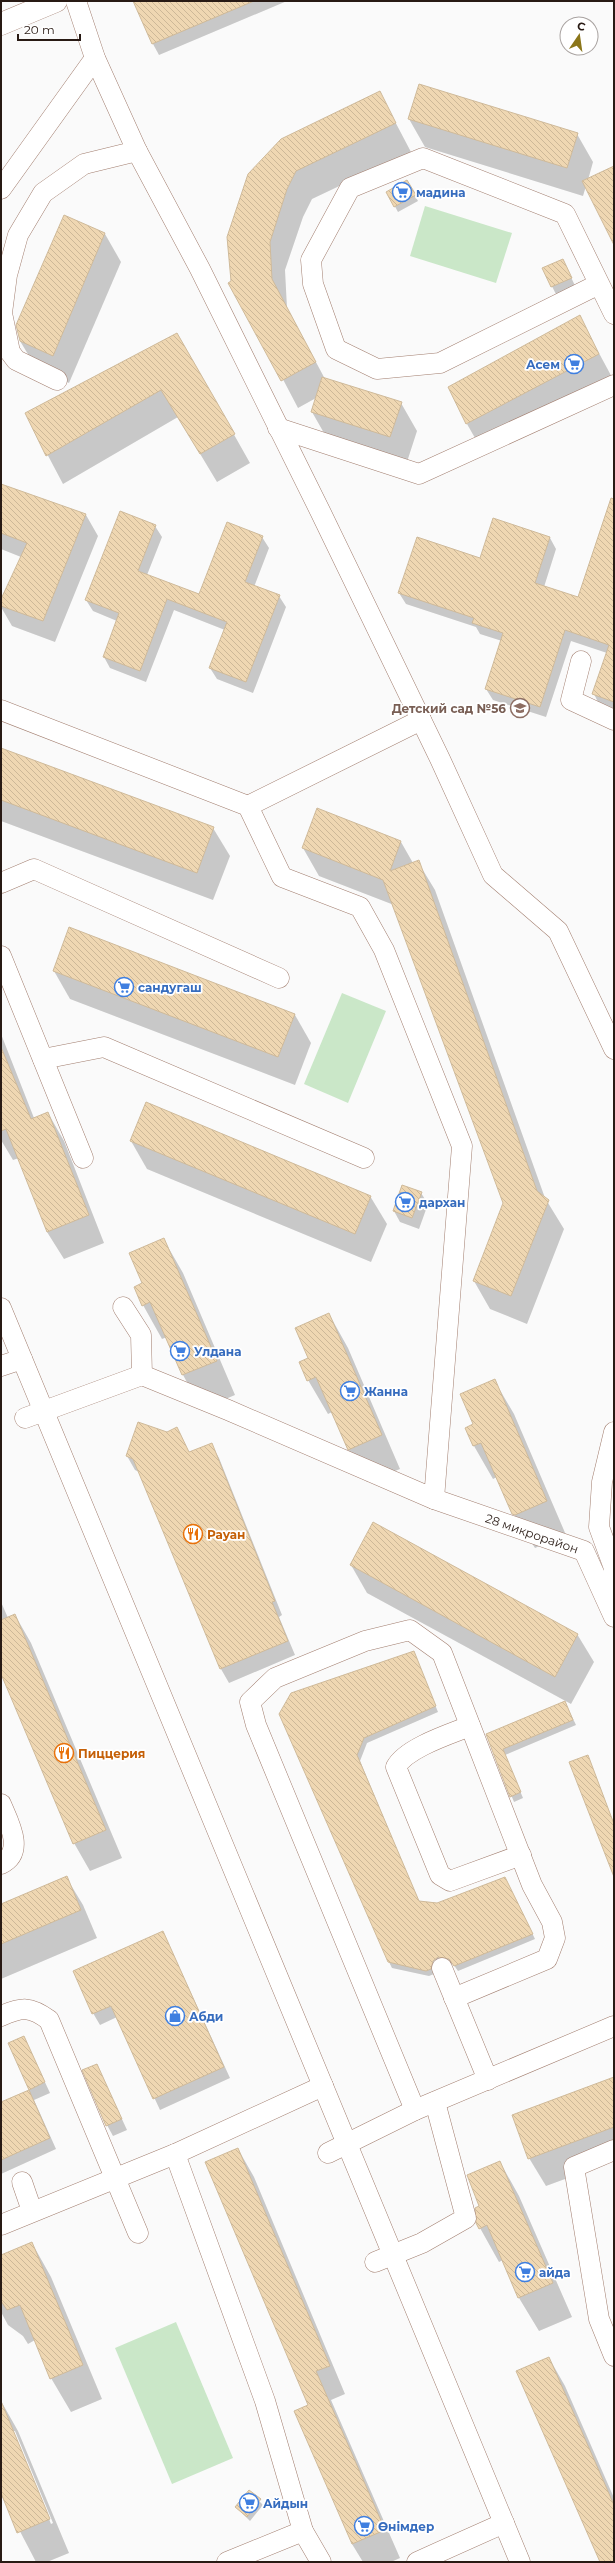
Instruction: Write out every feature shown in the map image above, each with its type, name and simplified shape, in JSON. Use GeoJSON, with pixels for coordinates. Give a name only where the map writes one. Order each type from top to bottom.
{"type":"FeatureCollection","features":[{"type":"Feature","properties":{"kind":"main road"},"geometry":{"type":"LineString","coordinates":[[1,24],[56,1]]}},
{"type":"Feature","properties":{"kind":"street"},"geometry":{"type":"LineString","coordinates":[[76,1],[95,58],[137,151],[200,269],[421,720],[493,876],[558,931],[614,1049]]}},
{"type":"Feature","properties":{"kind":"street"},"geometry":{"type":"LineString","coordinates":[[1,189],[95,58]]}},
{"type":"Feature","properties":{"kind":"street"},"geometry":{"type":"LineString","coordinates":[[57,380],[16,360],[10,352],[2,313],[7,275],[18,235],[43,193],[84,164],[137,151]]}},
{"type":"Feature","properties":{"kind":"street"},"geometry":{"type":"LineString","coordinates":[[599,284],[440,363],[377,369],[336,349],[313,284],[311,260],[350,188],[423,158],[565,214],[614,314]]}},
{"type":"Feature","properties":{"kind":"street"},"geometry":{"type":"LineString","coordinates":[[278,428],[419,474],[614,385]]}},
{"type":"Feature","properties":{"kind":"street"},"geometry":{"type":"LineString","coordinates":[[581,661],[571,700],[614,720]]}},
{"type":"Feature","properties":{"kind":"street"},"geometry":{"type":"LineString","coordinates":[[1,710],[248,806],[282,877],[360,907],[384,950],[462,1146],[447,1456],[434,1499]]}},
{"type":"Feature","properties":{"kind":"street"},"geometry":{"type":"LineString","coordinates":[[248,806],[421,720]]}},
{"type":"Feature","properties":{"kind":"street"},"geometry":{"type":"LineString","coordinates":[[1,883],[34,869],[279,978]]}},
{"type":"Feature","properties":{"kind":"street"},"geometry":{"type":"LineString","coordinates":[[1,956],[83,1158]]}},
{"type":"Feature","properties":{"kind":"street"},"geometry":{"type":"LineString","coordinates":[[43,1059],[104,1046],[364,1158]]}},
{"type":"Feature","properties":{"kind":"street"},"geometry":{"type":"LineString","coordinates":[[25,1418],[142,1375],[141,1335],[123,1306]]}},
{"type":"Feature","properties":{"kind":"street"},"geometry":{"type":"LineString","coordinates":[[1,1308],[520,2562]]}},
{"type":"Feature","properties":{"kind":"street"},"geometry":{"type":"LineString","coordinates":[[1,1366],[22,1359]]}},
{"type":"Feature","properties":{"kind":"street","name":"28 микрорайон"},"geometry":{"type":"LineString","coordinates":[[142,1375],[228,1410],[434,1499],[584,1551],[612,1613]]}},
{"type":"Feature","properties":{"kind":"street"},"geometry":{"type":"LineString","coordinates":[[612,1613],[614,1568],[599,1527],[602,1482],[614,1432]]}},
{"type":"Feature","properties":{"kind":"street"},"geometry":{"type":"LineString","coordinates":[[415,2110],[256,1725],[250,1702],[275,1678],[365,1641],[410,1630],[442,1653],[532,1885],[552,1922],[555,1938],[548,1959],[454,1998]]}},
{"type":"Feature","properties":{"kind":"street"},"geometry":{"type":"LineString","coordinates":[[470,1726],[428,1744],[400,1760],[396,1767],[440,1875],[450,1881],[521,1855]]}},
{"type":"Feature","properties":{"kind":"street"},"geometry":{"type":"LineString","coordinates":[[1,1804],[14,1834],[12,1850],[1,1864]]}},
{"type":"Feature","properties":{"kind":"street"},"geometry":{"type":"LineString","coordinates":[[442,1968],[488,2080]]}},
{"type":"Feature","properties":{"kind":"street"},"geometry":{"type":"LineString","coordinates":[[1,2016],[19,2008],[37,2011],[49,2020],[138,2233]]}},
{"type":"Feature","properties":{"kind":"street"},"geometry":{"type":"LineString","coordinates":[[328,2154],[415,2110],[614,2026]]}},
{"type":"Feature","properties":{"kind":"street"},"geometry":{"type":"LineString","coordinates":[[1,2225],[32,2211],[175,2154],[323,2086]]}},
{"type":"Feature","properties":{"kind":"street"},"geometry":{"type":"LineString","coordinates":[[375,2262],[429,2239],[466,2218],[435,2102]]}},
{"type":"Feature","properties":{"kind":"street"},"geometry":{"type":"LineString","coordinates":[[614,2150],[574,2167],[599,2319],[614,2356]]}},
{"type":"Feature","properties":{"kind":"street"},"geometry":{"type":"LineString","coordinates":[[175,2154],[265,2401],[303,2531],[321,2562]]}},
{"type":"Feature","properties":{"kind":"street"},"geometry":{"type":"LineString","coordinates":[[22,2182],[32,2211]]}},
{"type":"Feature","properties":{"kind":"street"},"geometry":{"type":"LineString","coordinates":[[417,2562],[504,2523]]}},
{"type":"Feature","properties":{"kind":"street"},"geometry":{"type":"LineString","coordinates":[[228,2562],[303,2531]]}},
{"type":"Feature","properties":{"kind":"green space"},"geometry":{"type":"Polygon","coordinates":[[[425,206],[512,233],[496,283],[410,256],[425,206]]]}},
{"type":"Feature","properties":{"kind":"green space"},"geometry":{"type":"Polygon","coordinates":[[[342,993],[386,1011],[348,1103],[304,1084],[342,993]]]}},
{"type":"Feature","properties":{"kind":"green space"},"geometry":{"type":"Polygon","coordinates":[[[176,2322],[233,2458],[172,2484],[115,2348],[176,2322]]]}},
{"type":"Feature","properties":{"kind":"building"},"geometry":{"type":"Polygon","coordinates":[[[133,1],[254,1],[152,44],[133,1]]]}},
{"type":"Feature","properties":{"kind":"building"},"geometry":{"type":"Polygon","coordinates":[[[419,84],[578,133],[567,168],[408,119],[419,84]]]}},
{"type":"Feature","properties":{"kind":"building"},"geometry":{"type":"Polygon","coordinates":[[[380,91],[396,123],[296,171],[287,189],[270,242],[272,279],[316,362],[281,381],[228,283],[231,281],[227,237],[248,174],[281,139],[380,91]]]}},
{"type":"Feature","properties":{"kind":"building"},"geometry":{"type":"Polygon","coordinates":[[[614,166],[614,245],[582,181],[614,166]]]}},
{"type":"Feature","properties":{"kind":"building"},"geometry":{"type":"Polygon","coordinates":[[[407,180],[416,195],[394,207],[386,192],[407,180]]]}},
{"type":"Feature","properties":{"kind":"building"},"geometry":{"type":"Polygon","coordinates":[[[64,215],[105,233],[53,356],[20,341],[16,325],[64,215]]]}},
{"type":"Feature","properties":{"kind":"building"},"geometry":{"type":"Polygon","coordinates":[[[563,259],[572,278],[551,287],[542,268],[563,259]]]}},
{"type":"Feature","properties":{"kind":"building"},"geometry":{"type":"Polygon","coordinates":[[[580,315],[599,354],[466,424],[448,387],[580,315]]]}},
{"type":"Feature","properties":{"kind":"building"},"geometry":{"type":"Polygon","coordinates":[[[177,333],[235,434],[200,454],[161,390],[46,456],[25,413],[177,333]]]}},
{"type":"Feature","properties":{"kind":"building"},"geometry":{"type":"Polygon","coordinates":[[[322,377],[402,402],[390,437],[311,412],[322,377]]]}},
{"type":"Feature","properties":{"kind":"building"},"geometry":{"type":"Polygon","coordinates":[[[1,484],[86,514],[43,621],[1,606],[1,599],[27,543],[1,533],[1,484]]]}},
{"type":"Feature","properties":{"kind":"building"},"geometry":{"type":"Polygon","coordinates":[[[611,498],[614,499],[614,702],[592,694],[609,645],[565,630],[540,707],[485,689],[503,633],[472,623],[474,618],[398,593],[417,537],[480,558],[493,518],[550,537],[535,583],[578,597],[611,498]]]}},
{"type":"Feature","properties":{"kind":"building"},"geometry":{"type":"Polygon","coordinates":[[[120,511],[156,525],[138,571],[199,594],[227,522],[263,536],[245,582],[280,595],[246,682],[209,668],[227,622],[167,599],[140,671],[103,657],[119,613],[85,600],[120,511]]]}},
{"type":"Feature","properties":{"kind":"building"},"geometry":{"type":"Polygon","coordinates":[[[1,748],[214,827],[197,873],[1,800],[1,748]]]}},
{"type":"Feature","properties":{"kind":"building"},"geometry":{"type":"Polygon","coordinates":[[[317,808],[401,841],[390,871],[419,860],[537,1191],[549,1200],[511,1296],[473,1281],[503,1203],[383,880],[302,848],[317,808]]]}},
{"type":"Feature","properties":{"kind":"building"},"geometry":{"type":"Polygon","coordinates":[[[69,927],[295,1014],[278,1057],[53,971],[69,927]]]}},
{"type":"Feature","properties":{"kind":"building"},"geometry":{"type":"Polygon","coordinates":[[[1,1047],[31,1119],[48,1112],[89,1215],[47,1232],[6,1129],[1,1131],[1,1047]]]}},
{"type":"Feature","properties":{"kind":"building"},"geometry":{"type":"Polygon","coordinates":[[[146,1102],[371,1196],[355,1234],[130,1141],[146,1102]]]}},
{"type":"Feature","properties":{"kind":"building"},"geometry":{"type":"Polygon","coordinates":[[[402,1185],[422,1192],[412,1218],[393,1211],[402,1185]]]}},
{"type":"Feature","properties":{"kind":"building"},"geometry":{"type":"Polygon","coordinates":[[[164,1238],[217,1361],[182,1375],[150,1302],[142,1306],[134,1287],[142,1283],[129,1253],[164,1238]]]}},
{"type":"Feature","properties":{"kind":"building"},"geometry":{"type":"Polygon","coordinates":[[[329,1313],[382,1435],[348,1450],[316,1377],[307,1381],[299,1362],[308,1358],[295,1328],[329,1313]]]}},
{"type":"Feature","properties":{"kind":"building"},"geometry":{"type":"Polygon","coordinates":[[[495,1379],[547,1501],[515,1515],[512,1514],[481,1443],[473,1446],[465,1428],[473,1424],[460,1394],[495,1379]]]}},
{"type":"Feature","properties":{"kind":"building","name":"Рауан"},"geometry":{"type":"Polygon","coordinates":[[[138,1422],[167,1432],[177,1427],[189,1452],[212,1443],[275,1601],[272,1602],[288,1641],[220,1669],[133,1459],[126,1456],[138,1422]]]}},
{"type":"Feature","properties":{"kind":"building"},"geometry":{"type":"Polygon","coordinates":[[[373,1522],[578,1634],[555,1677],[350,1565],[373,1522]]]}},
{"type":"Feature","properties":{"kind":"building"},"geometry":{"type":"Polygon","coordinates":[[[15,1614],[106,1830],[73,1844],[1,1674],[1,1620],[15,1614]]]}},
{"type":"Feature","properties":{"kind":"building"},"geometry":{"type":"Polygon","coordinates":[[[414,1651],[436,1706],[364,1738],[357,1755],[419,1901],[437,1903],[505,1877],[533,1934],[454,1966],[449,1959],[438,1957],[433,1961],[431,1969],[426,1971],[388,1962],[279,1714],[291,1693],[414,1651]]]}},
{"type":"Feature","properties":{"kind":"building"},"geometry":{"type":"Polygon","coordinates":[[[565,1701],[573,1720],[503,1749],[521,1792],[510,1797],[486,1734],[565,1701]]]}},
{"type":"Feature","properties":{"kind":"building"},"geometry":{"type":"Polygon","coordinates":[[[588,1755],[614,1824],[614,1877],[569,1762],[588,1755]]]}},
{"type":"Feature","properties":{"kind":"building"},"geometry":{"type":"Polygon","coordinates":[[[67,1876],[81,1910],[1,1944],[1,1904],[67,1876]]]}},
{"type":"Feature","properties":{"kind":"building"},"geometry":{"type":"Polygon","coordinates":[[[163,1931],[224,2067],[153,2099],[111,2006],[92,2014],[73,1971],[163,1931]]]}},
{"type":"Feature","properties":{"kind":"building"},"geometry":{"type":"Polygon","coordinates":[[[24,2036],[45,2082],[29,2090],[8,2043],[24,2036]]]}},
{"type":"Feature","properties":{"kind":"building"},"geometry":{"type":"Polygon","coordinates":[[[97,2064],[122,2119],[106,2126],[82,2070],[97,2064]]]}},
{"type":"Feature","properties":{"kind":"building"},"geometry":{"type":"Polygon","coordinates":[[[614,2077],[614,2127],[528,2159],[512,2115],[614,2077]]]}},
{"type":"Feature","properties":{"kind":"building"},"geometry":{"type":"Polygon","coordinates":[[[29,2090],[50,2138],[1,2160],[1,2102],[29,2090]]]}},
{"type":"Feature","properties":{"kind":"building"},"geometry":{"type":"Polygon","coordinates":[[[238,2148],[330,2366],[316,2371],[385,2530],[352,2544],[294,2411],[308,2405],[205,2162],[238,2148]]]}},
{"type":"Feature","properties":{"kind":"building"},"geometry":{"type":"Polygon","coordinates":[[[500,2161],[553,2283],[518,2298],[487,2225],[479,2229],[476,2223],[475,2208],[479,2206],[467,2175],[500,2161]]]}},
{"type":"Feature","properties":{"kind":"building"},"geometry":{"type":"Polygon","coordinates":[[[32,2242],[83,2365],[50,2379],[20,2305],[7,2310],[1,2301],[1,2255],[32,2242]]]}},
{"type":"Feature","properties":{"kind":"building"},"geometry":{"type":"Polygon","coordinates":[[[549,2357],[614,2505],[614,2562],[600,2562],[516,2371],[549,2357]]]}},
{"type":"Feature","properties":{"kind":"building"},"geometry":{"type":"Polygon","coordinates":[[[1,2401],[50,2519],[17,2533],[1,2493],[1,2401]]]}},
{"type":"Feature","properties":{"kind":"building"},"geometry":{"type":"Polygon","coordinates":[[[249,2490],[261,2499],[247,2517],[235,2507],[249,2490]]]}},
{"type":"Feature","properties":{"kind":"place","name":"мадина"},"geometry":{"type":"Point","coordinates":[402,192]}},
{"type":"Feature","properties":{"kind":"place","name":"Асем"},"geometry":{"type":"Point","coordinates":[574,364]}},
{"type":"Feature","properties":{"kind":"place","name":"Детский сад №56"},"geometry":{"type":"Point","coordinates":[520,708]}},
{"type":"Feature","properties":{"kind":"place","name":"сандугаш"},"geometry":{"type":"Point","coordinates":[124,987]}},
{"type":"Feature","properties":{"kind":"place","name":"дархан"},"geometry":{"type":"Point","coordinates":[405,1202]}},
{"type":"Feature","properties":{"kind":"place","name":"Улдана"},"geometry":{"type":"Point","coordinates":[180,1351]}},
{"type":"Feature","properties":{"kind":"place","name":"Жанна"},"geometry":{"type":"Point","coordinates":[350,1391]}},
{"type":"Feature","properties":{"kind":"place","name":"Рауан"},"geometry":{"type":"Point","coordinates":[193,1534]}},
{"type":"Feature","properties":{"kind":"place","name":"Пиццерия"},"geometry":{"type":"Point","coordinates":[64,1753]}},
{"type":"Feature","properties":{"kind":"place","name":"Абди"},"geometry":{"type":"Point","coordinates":[175,2016]}},
{"type":"Feature","properties":{"kind":"place","name":"айда"},"geometry":{"type":"Point","coordinates":[525,2272]}},
{"type":"Feature","properties":{"kind":"place","name":"Айдын"},"geometry":{"type":"Point","coordinates":[249,2503]}},
{"type":"Feature","properties":{"kind":"place","name":"Өнімдер"},"geometry":{"type":"Point","coordinates":[364,2526]}}]}
